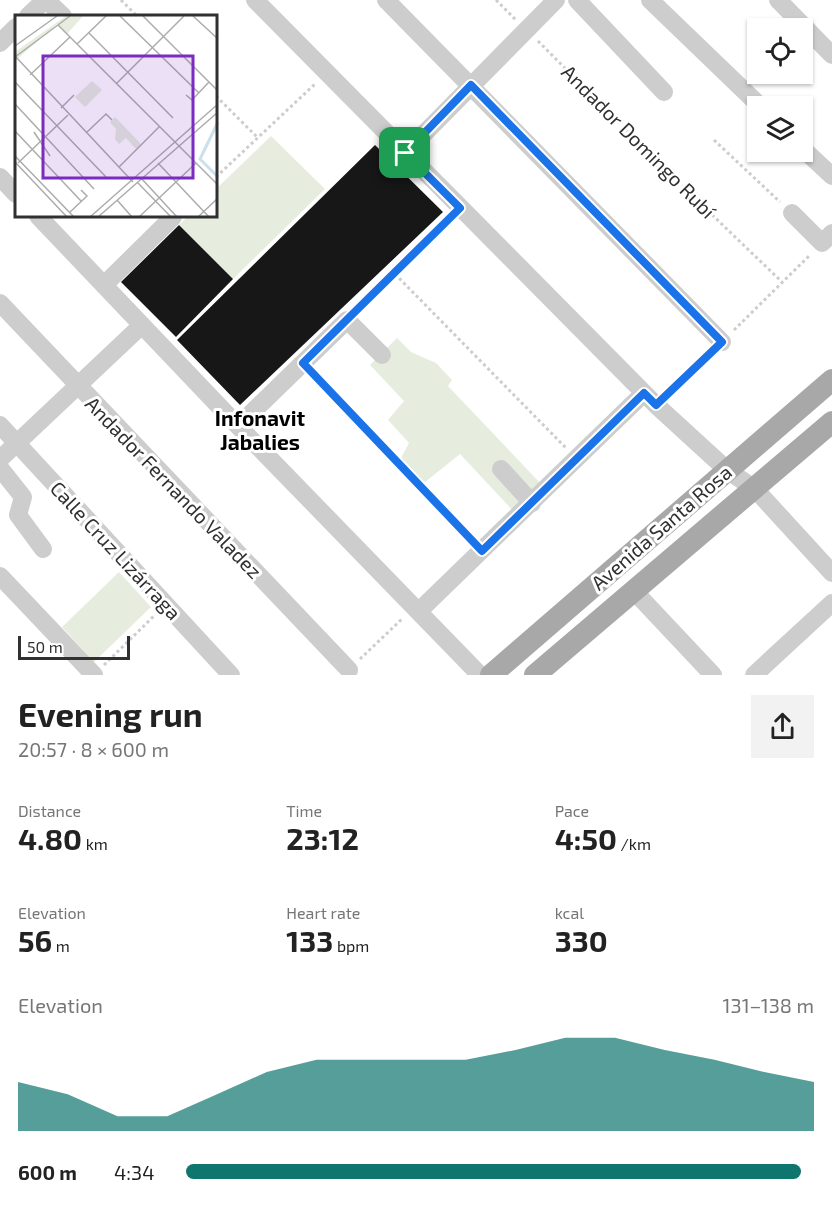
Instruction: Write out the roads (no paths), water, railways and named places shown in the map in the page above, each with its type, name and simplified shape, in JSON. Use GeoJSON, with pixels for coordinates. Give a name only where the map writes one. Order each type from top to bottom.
{"type":"FeatureCollection","features":[{"type":"Feature","properties":{"kind":"main road","name":"Avenida Santa Rosa"},"geometry":{"type":"LineString","coordinates":[[491,675],[832,380]]}},
{"type":"Feature","properties":{"kind":"main road","name":"Avenida Santa Rosa"},"geometry":{"type":"LineString","coordinates":[[539,674],[832,423]]}},
{"type":"Feature","properties":{"kind":"street"},"geometry":{"type":"LineString","coordinates":[[29,15],[46,0],[62,15]]}},
{"type":"Feature","properties":{"kind":"street"},"geometry":{"type":"LineString","coordinates":[[255,0],[650,399],[727,470],[755,489],[832,573]]}},
{"type":"Feature","properties":{"kind":"street"},"geometry":{"type":"LineString","coordinates":[[386,0],[722,342]]}},
{"type":"Feature","properties":{"kind":"street"},"geometry":{"type":"LineString","coordinates":[[405,153],[556,0]]}},
{"type":"Feature","properties":{"kind":"street"},"geometry":{"type":"LineString","coordinates":[[577,0],[664,92]]}},
{"type":"Feature","properties":{"kind":"street"},"geometry":{"type":"LineString","coordinates":[[650,0],[750,96]]}},
{"type":"Feature","properties":{"kind":"street"},"geometry":{"type":"LineString","coordinates":[[778,0],[832,55]]}},
{"type":"Feature","properties":{"kind":"street"},"geometry":{"type":"LineString","coordinates":[[0,43],[15,28]]}},
{"type":"Feature","properties":{"kind":"street"},"geometry":{"type":"LineString","coordinates":[[813,158],[832,176]]}},
{"type":"Feature","properties":{"kind":"street"},"geometry":{"type":"LineString","coordinates":[[0,177],[15,193]]}},
{"type":"Feature","properties":{"kind":"street"},"geometry":{"type":"LineString","coordinates":[[792,213],[827,238]]}},
{"type":"Feature","properties":{"kind":"street"},"geometry":{"type":"LineString","coordinates":[[40,218],[480,675]]}},
{"type":"Feature","properties":{"kind":"street"},"geometry":{"type":"LineString","coordinates":[[104,285],[172,218]]}},
{"type":"Feature","properties":{"kind":"street","name":"Andador Fernando Valadez"},"geometry":{"type":"LineString","coordinates":[[0,303],[349,670]]}},
{"type":"Feature","properties":{"kind":"street"},"geometry":{"type":"LineString","coordinates":[[238,426],[347,320],[382,355]]}},
{"type":"Feature","properties":{"kind":"street"},"geometry":{"type":"LineString","coordinates":[[0,459],[142,325]]}},
{"type":"Feature","properties":{"kind":"street"},"geometry":{"type":"LineString","coordinates":[[419,610],[577,460],[650,399]]}},
{"type":"Feature","properties":{"kind":"street","name":"Calle Cruz Lizárraga"},"geometry":{"type":"LineString","coordinates":[[0,425],[231,675]]}},
{"type":"Feature","properties":{"kind":"street"},"geometry":{"type":"LineString","coordinates":[[0,468],[21,493],[23,502],[18,515],[43,549]]}},
{"type":"Feature","properties":{"kind":"street"},"geometry":{"type":"LineString","coordinates":[[501,469],[532,503]]}},
{"type":"Feature","properties":{"kind":"street"},"geometry":{"type":"LineString","coordinates":[[0,576],[94,675]]}},
{"type":"Feature","properties":{"kind":"street"},"geometry":{"type":"LineString","coordinates":[[634,591],[713,675]]}},
{"type":"Feature","properties":{"kind":"street"},"geometry":{"type":"LineString","coordinates":[[754,675],[832,603]]}},
{"type":"Feature","properties":{"kind":"district","name":"Infonavit Jabalies"},"geometry":{"type":"Point","coordinates":[260,429]}}]}
